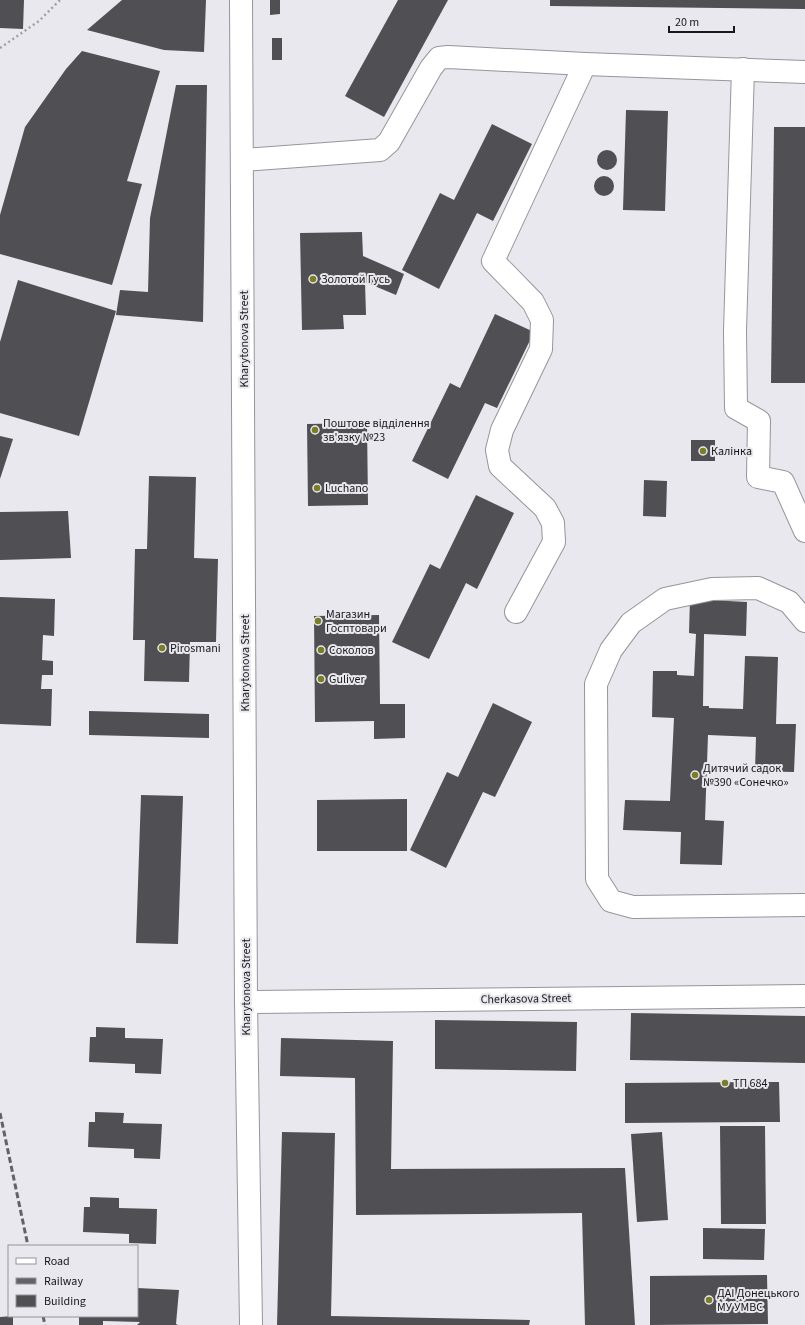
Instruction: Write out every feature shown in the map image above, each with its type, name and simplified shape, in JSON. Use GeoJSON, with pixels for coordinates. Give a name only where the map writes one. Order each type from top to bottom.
{"type":"FeatureCollection","features":[{"type":"Feature","properties":{"kind":"street","name":"Kharytonova Street"},"geometry":{"type":"LineString","coordinates":[[241,0],[243,160],[246,1002],[251,1325]]}},
{"type":"Feature","properties":{"kind":"street"},"geometry":{"type":"LineString","coordinates":[[243,160],[380,150],[389,142],[438,58],[448,57],[585,64],[805,72]]}},
{"type":"Feature","properties":{"kind":"street"},"geometry":{"type":"LineString","coordinates":[[516,612],[554,542],[554,523],[544,508],[500,466],[497,450],[502,430],[541,349],[542,320],[534,302],[493,261],[585,64]]}},
{"type":"Feature","properties":{"kind":"street"},"geometry":{"type":"LineString","coordinates":[[743,69],[735,331],[736,408],[759,421],[758,477],[783,482],[805,531]]}},
{"type":"Feature","properties":{"kind":"street"},"geometry":{"type":"LineString","coordinates":[[805,621],[789,602],[758,588],[712,589],[665,600],[631,623],[611,650],[596,684],[596,848],[597,879],[611,901],[632,907],[805,905]]}},
{"type":"Feature","properties":{"kind":"street","name":"Cherkasova Street"},"geometry":{"type":"LineString","coordinates":[[246,1002],[805,996]]}},
{"type":"Feature","properties":{"kind":"path"},"geometry":{"type":"LineString","coordinates":[[0,48],[39,21],[60,0]]}},
{"type":"Feature","properties":{"kind":"building"},"geometry":{"type":"Polygon","coordinates":[[[0,0],[24,0],[23,29],[0,28],[0,0]]]}},
{"type":"Feature","properties":{"kind":"building"},"geometry":{"type":"Polygon","coordinates":[[[122,0],[206,0],[204,52],[164,50],[87,30],[122,0]]]}},
{"type":"Feature","properties":{"kind":"building"},"geometry":{"type":"Polygon","coordinates":[[[270,0],[280,0],[280,14],[270,15],[270,0]]]}},
{"type":"Feature","properties":{"kind":"building"},"geometry":{"type":"Polygon","coordinates":[[[398,0],[448,0],[384,117],[345,96],[398,0]]]}},
{"type":"Feature","properties":{"kind":"building"},"geometry":{"type":"Polygon","coordinates":[[[550,0],[805,0],[805,9],[550,6],[550,0]]]}},
{"type":"Feature","properties":{"kind":"building"},"geometry":{"type":"Polygon","coordinates":[[[272,38],[282,38],[282,60],[272,60],[272,38]]]}},
{"type":"Feature","properties":{"kind":"building"},"geometry":{"type":"Polygon","coordinates":[[[82,51],[160,71],[127,181],[142,184],[112,285],[0,254],[0,215],[25,127],[66,69],[82,51]]]}},
{"type":"Feature","properties":{"kind":"building"},"geometry":{"type":"Polygon","coordinates":[[[176,85],[207,85],[203,322],[116,315],[120,290],[148,292],[150,218],[176,85]]]}},
{"type":"Feature","properties":{"kind":"building"},"geometry":{"type":"Polygon","coordinates":[[[626,110],[668,111],[665,211],[623,210],[626,110]]]}},
{"type":"Feature","properties":{"kind":"building"},"geometry":{"type":"Polygon","coordinates":[[[492,124],[532,144],[493,221],[477,213],[439,289],[402,270],[440,193],[454,200],[492,124]]]}},
{"type":"Feature","properties":{"kind":"building"},"geometry":{"type":"Polygon","coordinates":[[[774,127],[805,127],[805,383],[771,383],[774,127]]]}},
{"type":"Feature","properties":{"kind":"building"},"geometry":{"type":"Polygon","coordinates":[[[607,150],[614,153],[617,160],[614,167],[607,170],[600,167],[597,160],[600,153],[607,150]]]}},
{"type":"Feature","properties":{"kind":"building"},"geometry":{"type":"Polygon","coordinates":[[[604,176],[611,179],[614,186],[611,193],[604,196],[597,193],[594,186],[597,179],[604,176]]]}},
{"type":"Feature","properties":{"kind":"building"},"geometry":{"type":"Polygon","coordinates":[[[362,232],[363,256],[404,274],[396,295],[365,282],[366,315],[343,315],[344,329],[302,330],[300,233],[362,232]]]}},
{"type":"Feature","properties":{"kind":"building"},"geometry":{"type":"Polygon","coordinates":[[[18,280],[116,311],[79,436],[0,413],[0,342],[18,280]]]}},
{"type":"Feature","properties":{"kind":"building"},"geometry":{"type":"Polygon","coordinates":[[[495,314],[534,332],[497,408],[485,403],[448,479],[412,461],[450,383],[460,388],[495,314]]]}},
{"type":"Feature","properties":{"kind":"building"},"geometry":{"type":"Polygon","coordinates":[[[367,423],[368,505],[308,506],[307,424],[367,423]]]}},
{"type":"Feature","properties":{"kind":"building"},"geometry":{"type":"Polygon","coordinates":[[[0,436],[13,439],[0,479],[0,436]]]}},
{"type":"Feature","properties":{"kind":"building","name":"Калінка"},"geometry":{"type":"Polygon","coordinates":[[[691,440],[715,440],[715,461],[691,461],[691,440]]]}},
{"type":"Feature","properties":{"kind":"building"},"geometry":{"type":"Polygon","coordinates":[[[149,476],[196,477],[194,558],[218,559],[216,642],[190,642],[189,682],[144,681],[145,640],[133,640],[135,549],[147,549],[149,476]]]}},
{"type":"Feature","properties":{"kind":"building"},"geometry":{"type":"Polygon","coordinates":[[[644,480],[667,481],[666,517],[643,516],[644,480]]]}},
{"type":"Feature","properties":{"kind":"building"},"geometry":{"type":"Polygon","coordinates":[[[476,495],[514,513],[477,589],[466,583],[429,659],[392,642],[430,564],[440,569],[476,495]]]}},
{"type":"Feature","properties":{"kind":"building"},"geometry":{"type":"Polygon","coordinates":[[[68,511],[71,558],[0,560],[0,512],[68,511]]]}},
{"type":"Feature","properties":{"kind":"building"},"geometry":{"type":"Polygon","coordinates":[[[0,597],[55,599],[54,636],[43,635],[42,660],[53,661],[53,675],[42,675],[41,689],[52,689],[51,726],[0,724],[0,597]]]}},
{"type":"Feature","properties":{"kind":"building"},"geometry":{"type":"Polygon","coordinates":[[[690,599],[747,602],[746,636],[704,634],[703,706],[709,706],[709,708],[743,709],[745,656],[778,657],[776,724],[796,724],[794,772],[755,771],[756,737],[708,735],[705,820],[724,821],[722,865],[680,864],[681,832],[623,830],[625,800],[670,801],[674,718],[652,717],[653,671],[677,671],[677,675],[694,676],[696,634],[689,633],[690,599]]]}},
{"type":"Feature","properties":{"kind":"building"},"geometry":{"type":"Polygon","coordinates":[[[379,615],[380,704],[405,704],[405,738],[374,739],[374,721],[315,722],[314,616],[379,615]]]}},
{"type":"Feature","properties":{"kind":"building"},"geometry":{"type":"Polygon","coordinates":[[[493,703],[532,722],[495,797],[483,792],[446,868],[410,850],[447,772],[458,777],[493,703]]]}},
{"type":"Feature","properties":{"kind":"building"},"geometry":{"type":"Polygon","coordinates":[[[89,711],[209,714],[209,738],[89,735],[89,711]]]}},
{"type":"Feature","properties":{"kind":"building"},"geometry":{"type":"Polygon","coordinates":[[[141,795],[183,796],[178,944],[136,943],[141,795]]]}},
{"type":"Feature","properties":{"kind":"building"},"geometry":{"type":"Polygon","coordinates":[[[407,799],[407,851],[317,851],[317,800],[407,799]]]}},
{"type":"Feature","properties":{"kind":"building"},"geometry":{"type":"Polygon","coordinates":[[[631,1013],[805,1016],[805,1063],[630,1060],[631,1013]]]}},
{"type":"Feature","properties":{"kind":"building"},"geometry":{"type":"Polygon","coordinates":[[[435,1020],[577,1022],[576,1071],[435,1069],[435,1020]]]}},
{"type":"Feature","properties":{"kind":"building"},"geometry":{"type":"Polygon","coordinates":[[[96,1027],[125,1028],[125,1038],[163,1039],[161,1074],[135,1073],[135,1064],[89,1062],[90,1037],[96,1037],[96,1027]]]}},
{"type":"Feature","properties":{"kind":"building"},"geometry":{"type":"Polygon","coordinates":[[[281,1038],[393,1041],[391,1169],[625,1168],[635,1325],[585,1325],[582,1213],[356,1215],[355,1078],[280,1076],[281,1038]]]}},
{"type":"Feature","properties":{"kind":"building"},"geometry":{"type":"Polygon","coordinates":[[[779,1082],[780,1122],[625,1123],[625,1083],[779,1082]]]}},
{"type":"Feature","properties":{"kind":"building"},"geometry":{"type":"Polygon","coordinates":[[[95,1112],[124,1113],[123,1123],[162,1124],[160,1159],[134,1158],[134,1149],[88,1147],[89,1122],[95,1122],[95,1112]]]}},
{"type":"Feature","properties":{"kind":"building"},"geometry":{"type":"Polygon","coordinates":[[[720,1126],[765,1126],[766,1224],[721,1224],[720,1126]]]}},
{"type":"Feature","properties":{"kind":"building"},"geometry":{"type":"Polygon","coordinates":[[[282,1132],[335,1133],[331,1316],[530,1320],[529,1325],[277,1325],[282,1132]]]}},
{"type":"Feature","properties":{"kind":"building"},"geometry":{"type":"Polygon","coordinates":[[[662,1132],[668,1220],[637,1222],[631,1134],[662,1132]]]}},
{"type":"Feature","properties":{"kind":"building"},"geometry":{"type":"Polygon","coordinates":[[[90,1197],[119,1198],[119,1208],[157,1209],[156,1244],[129,1243],[129,1234],[83,1232],[84,1207],[90,1207],[90,1197]]]}},
{"type":"Feature","properties":{"kind":"building"},"geometry":{"type":"Polygon","coordinates":[[[703,1228],[765,1229],[764,1260],[703,1259],[703,1228]]]}},
{"type":"Feature","properties":{"kind":"building","name":"ДАІ Донецького МУ УМВС"},"geometry":{"type":"Polygon","coordinates":[[[767,1275],[768,1324],[650,1325],[650,1276],[767,1275]]]}},
{"type":"Feature","properties":{"kind":"building"},"geometry":{"type":"Polygon","coordinates":[[[138,1288],[179,1290],[176,1324],[178,1325],[137,1325],[140,1322],[103,1321],[103,1325],[79,1325],[79,1317],[138,1317],[138,1288]]]}},
{"type":"Feature","properties":{"kind":"building"},"geometry":{"type":"Polygon","coordinates":[[[0,1317],[13,1317],[13,1325],[0,1325],[0,1317]]]}},
{"type":"Feature","properties":{"kind":"railway"},"geometry":{"type":"LineString","coordinates":[[0,1113],[28,1245]]}},
{"type":"Feature","properties":{"kind":"railway"},"geometry":{"type":"LineString","coordinates":[[43,1317],[45,1325]]}},
{"type":"Feature","properties":{"kind":"place","name":"Золотой Гусь"},"geometry":{"type":"Point","coordinates":[313,279]}},
{"type":"Feature","properties":{"kind":"place","name":"Поштове відділення зв'язку №23"},"geometry":{"type":"Point","coordinates":[315,430]}},
{"type":"Feature","properties":{"kind":"place","name":"Калінка"},"geometry":{"type":"Point","coordinates":[703,451]}},
{"type":"Feature","properties":{"kind":"place","name":"Luchano"},"geometry":{"type":"Point","coordinates":[317,488]}},
{"type":"Feature","properties":{"kind":"place","name":"Магазин Госптовари"},"geometry":{"type":"Point","coordinates":[318,621]}},
{"type":"Feature","properties":{"kind":"place","name":"Pirosmani"},"geometry":{"type":"Point","coordinates":[162,648]}},
{"type":"Feature","properties":{"kind":"place","name":"Соколов"},"geometry":{"type":"Point","coordinates":[321,650]}},
{"type":"Feature","properties":{"kind":"place","name":"Guliver"},"geometry":{"type":"Point","coordinates":[321,679]}},
{"type":"Feature","properties":{"kind":"place","name":"Дитячий садок №390 «Сонечко»"},"geometry":{"type":"Point","coordinates":[695,775]}},
{"type":"Feature","properties":{"kind":"place","name":"ТП 684"},"geometry":{"type":"Point","coordinates":[725,1083]}},
{"type":"Feature","properties":{"kind":"place","name":"ДАІ Донецького МУ УМВС"},"geometry":{"type":"Point","coordinates":[709,1300]}}]}
